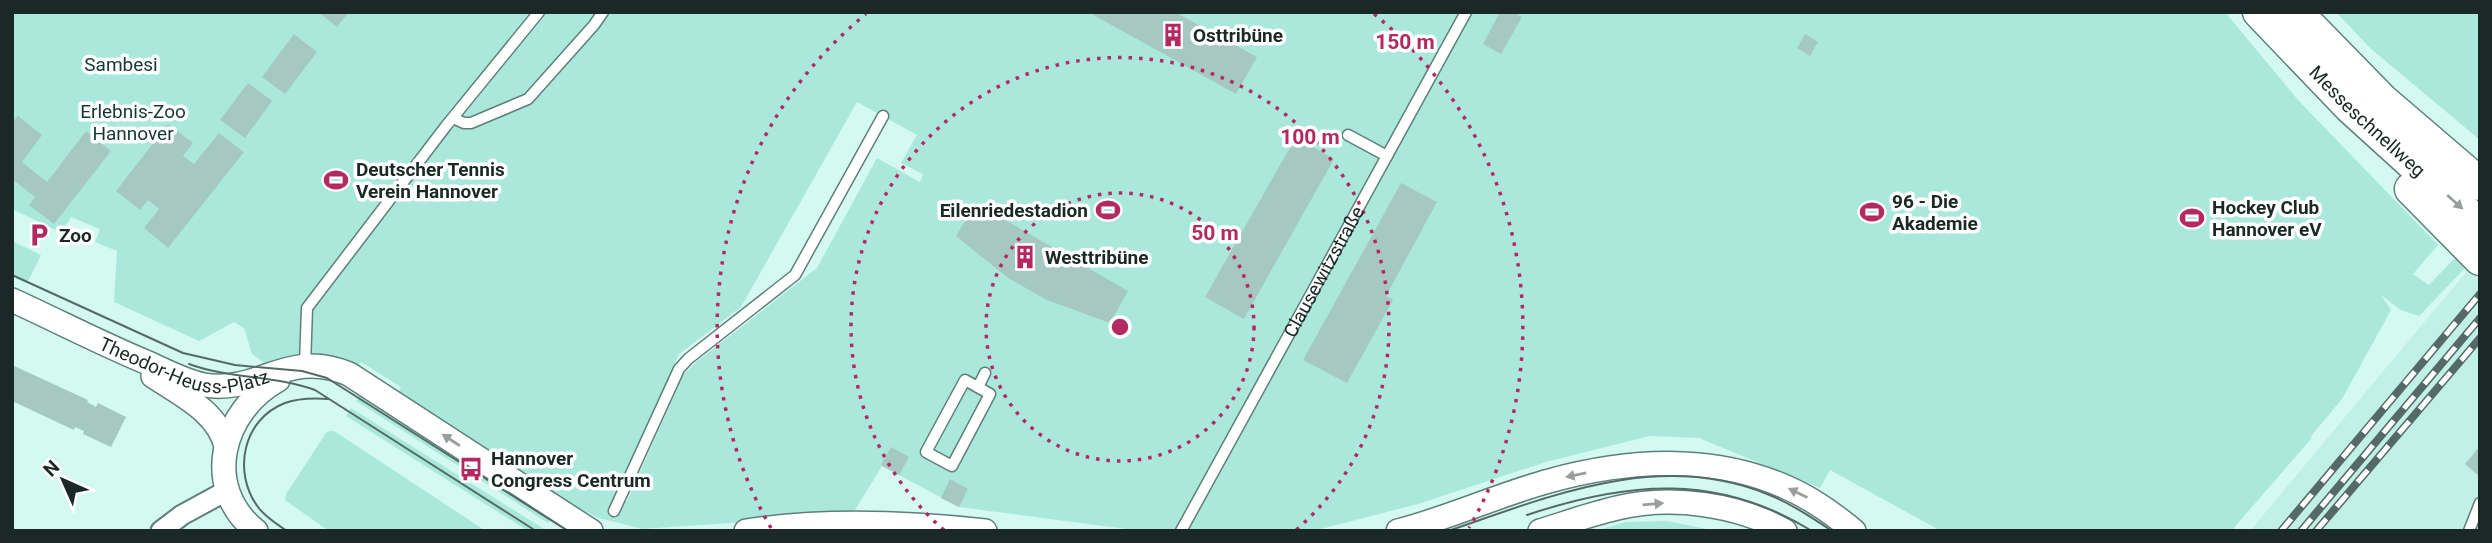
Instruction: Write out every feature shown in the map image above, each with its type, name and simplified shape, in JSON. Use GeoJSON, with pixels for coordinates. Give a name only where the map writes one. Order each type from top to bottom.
{"type":"FeatureCollection","features":[{"type":"Feature","properties":{"kind":"highway","name":"Messeschnellweg"},"geometry":{"type":"LineString","coordinates":[[2259,12],[2350,107],[2480,225]]}},
{"type":"Feature","properties":{"kind":"highway","name":"Messeschnellweg"},"geometry":{"type":"LineString","coordinates":[[2299,14],[2382,100],[2480,184]]}},
{"type":"Feature","properties":{"kind":"highway"},"geometry":{"type":"LineString","coordinates":[[2299,14],[2480,158]]}},
{"type":"Feature","properties":{"kind":"highway"},"geometry":{"type":"LineString","coordinates":[[2350,107],[2389,167],[2480,259]]}},
{"type":"Feature","properties":{"kind":"street"},"geometry":{"type":"LineString","coordinates":[[12,300],[110,347]]}},
{"type":"Feature","properties":{"kind":"street","name":"Theodor-Heuss-Platz"},"geometry":{"type":"LineString","coordinates":[[110,347],[189,381],[219,386],[241,384],[282,369],[305,365],[349,374],[591,531]]}},
{"type":"Feature","properties":{"kind":"street","name":"Theodor-Heuss-Platz"},"geometry":{"type":"LineString","coordinates":[[110,347],[209,415],[219,427],[226,446]]}},
{"type":"Feature","properties":{"kind":"street","name":"Theodor-Heuss-Platz"},"geometry":{"type":"LineString","coordinates":[[226,491],[223,469],[226,446],[239,417],[259,393],[277,380],[296,372],[329,368]]}},
{"type":"Feature","properties":{"kind":"street"},"geometry":{"type":"LineString","coordinates":[[1398,531],[1548,481],[1617,466],[1682,462],[1732,469],[1791,489],[1812,500],[1854,531]]}},
{"type":"Feature","properties":{"kind":"street"},"geometry":{"type":"LineString","coordinates":[[161,531],[182,515],[226,491],[235,510],[256,531]]}},
{"type":"Feature","properties":{"kind":"street"},"geometry":{"type":"LineString","coordinates":[[1540,531],[1619,507],[1661,502],[1701,505],[1746,514],[1785,531]]}},
{"type":"Feature","properties":{"kind":"street"},"geometry":{"type":"LineString","coordinates":[[746,531],[794,526],[884,523],[985,531]]}},
{"type":"Feature","properties":{"kind":"lane"},"geometry":{"type":"LineString","coordinates":[[305,365],[307,308],[453,118],[539,12]]}},
{"type":"Feature","properties":{"kind":"lane"},"geometry":{"type":"LineString","coordinates":[[453,118],[471,123],[528,99],[603,12]]}},
{"type":"Feature","properties":{"kind":"lane","name":"Clausewitzstraße"},"geometry":{"type":"LineString","coordinates":[[1181,531],[1466,12]]}},
{"type":"Feature","properties":{"kind":"lane"},"geometry":{"type":"LineString","coordinates":[[614,511],[678,369],[796,275],[883,116]]}},
{"type":"Feature","properties":{"kind":"lane"},"geometry":{"type":"LineString","coordinates":[[1348,135],[1387,156]]}},
{"type":"Feature","properties":{"kind":"lane"},"geometry":{"type":"LineString","coordinates":[[978,387],[985,373]]}},
{"type":"Feature","properties":{"kind":"lane"},"geometry":{"type":"LineString","coordinates":[[965,380],[978,387],[990,394],[951,466],[926,452],[965,380]]}},
{"type":"Feature","properties":{"kind":"lane"},"geometry":{"type":"LineString","coordinates":[[2469,531],[2480,503]]}},
{"type":"Feature","properties":{"kind":"shaded area"},"geometry":{"type":"Polygon","coordinates":[[[2480,256],[2480,531],[2250,531],[2421,326],[2480,256]]]}},
{"type":"Feature","properties":{"kind":"green space"},"geometry":{"type":"Polygon","coordinates":[[[12,12],[2225,12],[2298,100],[2438,245],[2413,274],[2429,285],[2455,258],[2465,268],[2419,316],[2401,310],[2381,295],[2391,310],[2342,399],[2312,438],[2231,531],[1941,531],[1830,470],[1820,488],[1699,438],[1650,436],[1546,462],[1418,504],[1313,531],[1141,531],[959,507],[882,466],[852,515],[642,529],[599,518],[580,509],[396,395],[401,387],[361,362],[356,369],[303,355],[265,363],[252,354],[244,328],[234,322],[199,341],[114,302],[117,251],[95,242],[100,229],[71,217],[62,233],[12,209],[12,12]],[[857,102],[741,307],[679,354],[615,499],[627,501],[684,374],[817,268],[877,158],[920,182],[923,174],[901,163],[917,135],[857,102]]]}},
{"type":"Feature","properties":{"kind":"green space"},"geometry":{"type":"Polygon","coordinates":[[[2336,12],[2480,12],[2480,140],[2370,48],[2336,12]]]}},
{"type":"Feature","properties":{"kind":"green space"},"geometry":{"type":"Polygon","coordinates":[[[12,241],[41,255],[27,283],[12,276],[12,241]]]}},
{"type":"Feature","properties":{"kind":"green space"},"geometry":{"type":"Polygon","coordinates":[[[361,392],[553,514],[548,523],[356,401],[361,392]]]}},
{"type":"Feature","properties":{"kind":"green space"},"geometry":{"type":"Polygon","coordinates":[[[351,408],[544,529],[543,531],[528,531],[346,416],[351,408]]]}},
{"type":"Feature","properties":{"kind":"green space"},"geometry":{"type":"Polygon","coordinates":[[[329,431],[334,431],[486,531],[329,531],[285,500],[286,494],[329,431]]]}},
{"type":"Feature","properties":{"kind":"green space"},"geometry":{"type":"Polygon","coordinates":[[[1667,521],[1717,531],[1595,531],[1626,522],[1667,521]]]}},
{"type":"Feature","properties":{"kind":"building"},"geometry":{"type":"Polygon","coordinates":[[[318,12],[349,12],[337,27],[318,12]]]}},
{"type":"Feature","properties":{"kind":"building","name":"Osttribüne"},"geometry":{"type":"Polygon","coordinates":[[[1088,12],[1175,12],[1257,57],[1236,94],[1088,12]]]}},
{"type":"Feature","properties":{"kind":"building"},"geometry":{"type":"Polygon","coordinates":[[[1500,12],[1512,12],[1522,17],[1501,54],[1483,44],[1500,12]]]}},
{"type":"Feature","properties":{"kind":"building"},"geometry":{"type":"Polygon","coordinates":[[[294,34],[317,52],[285,94],[262,77],[294,34]]]}},
{"type":"Feature","properties":{"kind":"building"},"geometry":{"type":"Polygon","coordinates":[[[1805,34],[1818,42],[1810,56],[1797,48],[1805,34]]]}},
{"type":"Feature","properties":{"kind":"building"},"geometry":{"type":"Polygon","coordinates":[[[248,83],[272,101],[245,138],[220,120],[248,83]]]}},
{"type":"Feature","properties":{"kind":"building"},"geometry":{"type":"Polygon","coordinates":[[[18,116],[42,135],[22,162],[47,182],[86,131],[111,151],[54,224],[29,205],[35,197],[12,179],[12,123],[18,116]]]}},
{"type":"Feature","properties":{"kind":"building"},"geometry":{"type":"Polygon","coordinates":[[[168,124],[193,143],[183,156],[194,164],[219,133],[244,152],[168,248],[144,228],[159,209],[148,200],[140,210],[116,191],[168,124]]]}},
{"type":"Feature","properties":{"kind":"building"},"geometry":{"type":"Polygon","coordinates":[[[1296,137],[1334,159],[1244,319],[1205,297],[1296,137]]]}},
{"type":"Feature","properties":{"kind":"building"},"geometry":{"type":"Polygon","coordinates":[[[1401,183],[1437,202],[1386,296],[1393,300],[1347,383],[1303,360],[1401,183]]]}},
{"type":"Feature","properties":{"kind":"building","name":"Westtribüne"},"geometry":{"type":"Polygon","coordinates":[[[976,203],[1128,291],[1110,323],[1047,300],[1008,278],[956,236],[976,203]]]}},
{"type":"Feature","properties":{"kind":"building"},"geometry":{"type":"Polygon","coordinates":[[[12,365],[88,400],[87,402],[96,407],[98,403],[126,417],[111,447],[83,434],[84,431],[75,427],[74,430],[12,401],[12,365]]]}},
{"type":"Feature","properties":{"kind":"building"},"geometry":{"type":"Polygon","coordinates":[[[2480,446],[2480,477],[2465,464],[2480,446]]]}},
{"type":"Feature","properties":{"kind":"building"},"geometry":{"type":"Polygon","coordinates":[[[891,447],[909,457],[899,475],[881,465],[891,447]]]}},
{"type":"Feature","properties":{"kind":"building"},"geometry":{"type":"Polygon","coordinates":[[[950,479],[968,489],[959,507],[941,498],[950,479]]]}},
{"type":"Feature","properties":{"kind":"tram line"},"geometry":{"type":"LineString","coordinates":[[12,275],[183,353],[235,365],[302,371],[327,378],[568,531]]}},
{"type":"Feature","properties":{"kind":"tram line"},"geometry":{"type":"LineString","coordinates":[[189,364],[315,390],[536,531]]}},
{"type":"Feature","properties":{"kind":"tram line"},"geometry":{"type":"LineString","coordinates":[[287,531],[264,514],[250,493],[245,478],[246,448],[259,421],[271,411],[296,400],[328,399]]}},
{"type":"Feature","properties":{"kind":"tram line"},"geometry":{"type":"LineString","coordinates":[[1448,531],[1565,492],[1645,477],[1686,476],[1726,482],[1767,494],[1832,531]]}},
{"type":"Feature","properties":{"kind":"tram line"},"geometry":{"type":"LineString","coordinates":[[1527,515],[1601,495],[1672,488],[1707,491],[1742,499],[1777,512],[1812,531]]}},
{"type":"Feature","properties":{"kind":"railway"},"geometry":{"type":"LineString","coordinates":[[2281,531],[2480,294]]}},
{"type":"Feature","properties":{"kind":"railway"},"geometry":{"type":"LineString","coordinates":[[2301,531],[2480,318]]}},
{"type":"Feature","properties":{"kind":"railway"},"geometry":{"type":"LineString","coordinates":[[2316,531],[2480,338]]}},
{"type":"Feature","properties":{"kind":"place","name":"Osttribüne"},"geometry":{"type":"Point","coordinates":[1173,35]}},
{"type":"Feature","properties":{"kind":"place","name":"Deutscher Tennis Verein Hannover"},"geometry":{"type":"Point","coordinates":[336,180]}},
{"type":"Feature","properties":{"kind":"place","name":"Eilenriedestadion"},"geometry":{"type":"Point","coordinates":[1108,210]}},
{"type":"Feature","properties":{"kind":"place","name":"96 - Die Akademie"},"geometry":{"type":"Point","coordinates":[1872,212]}},
{"type":"Feature","properties":{"kind":"place","name":"Hockey Club Hannover eV"},"geometry":{"type":"Point","coordinates":[2192,218]}},
{"type":"Feature","properties":{"kind":"place","name":"Zoo"},"geometry":{"type":"Point","coordinates":[39,235]}},
{"type":"Feature","properties":{"kind":"place","name":"Westtribüne"},"geometry":{"type":"Point","coordinates":[1025,257]}},
{"type":"Feature","properties":{"kind":"place","name":"Hannover Congress Centrum"},"geometry":{"type":"Point","coordinates":[471,469]}},
{"type":"Feature","properties":{"kind":"park label","name":"Sambesi"},"geometry":{"type":"Point","coordinates":[121,64]}},
{"type":"Feature","properties":{"kind":"park label","name":"Erlebnis-Zoo Hannover"},"geometry":{"type":"Point","coordinates":[133,122]}}]}
